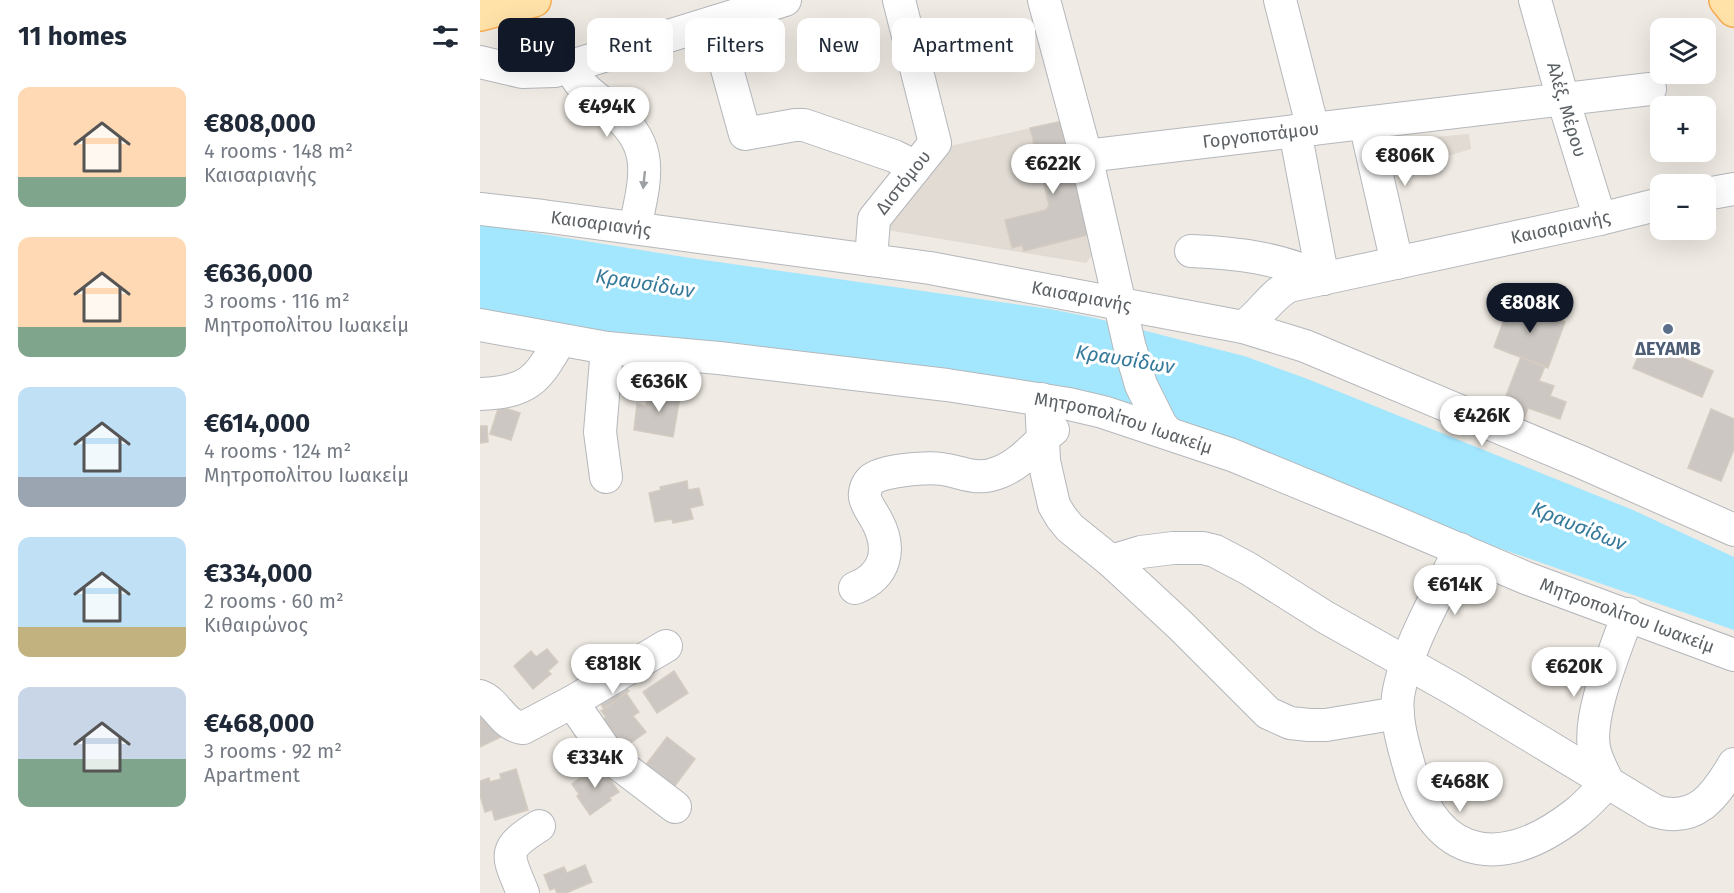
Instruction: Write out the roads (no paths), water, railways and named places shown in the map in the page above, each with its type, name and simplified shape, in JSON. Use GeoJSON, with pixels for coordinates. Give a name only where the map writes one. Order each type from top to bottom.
{"type":"FeatureCollection","features":[{"type":"Feature","properties":{"kind":"main road"},"geometry":{"type":"LineString","coordinates":[[480,14],[534,0]]}},
{"type":"Feature","properties":{"kind":"main road"},"geometry":{"type":"LineString","coordinates":[[1726,0],[1734,10]]}},
{"type":"Feature","properties":{"kind":"street"},"geometry":{"type":"LineString","coordinates":[[727,18],[785,0]]}},
{"type":"Feature","properties":{"kind":"street","name":"Διστόμου"},"geometry":{"type":"LineString","coordinates":[[871,260],[874,219],[935,143],[899,0]]}},
{"type":"Feature","properties":{"kind":"street"},"geometry":{"type":"LineString","coordinates":[[1044,0],[1086,156],[1141,385],[1164,428]]}},
{"type":"Feature","properties":{"kind":"street"},"geometry":{"type":"LineString","coordinates":[[1280,0],[1304,130],[1323,279]]}},
{"type":"Feature","properties":{"kind":"street","name":"Αλέξ. Μέρου"},"geometry":{"type":"LineString","coordinates":[[1535,0],[1599,219]]}},
{"type":"Feature","properties":{"kind":"street"},"geometry":{"type":"LineString","coordinates":[[575,64],[685,31]]}},
{"type":"Feature","properties":{"kind":"street"},"geometry":{"type":"LineString","coordinates":[[480,63],[498,67]]}},
{"type":"Feature","properties":{"kind":"street"},"geometry":{"type":"LineString","coordinates":[[525,72],[548,72]]}},
{"type":"Feature","properties":{"kind":"street"},"geometry":{"type":"LineString","coordinates":[[573,72],[580,84],[622,118],[630,127],[641,148],[645,173],[635,228]]}},
{"type":"Feature","properties":{"kind":"street"},"geometry":{"type":"LineString","coordinates":[[728,72],[745,134],[804,125],[904,160],[914,169]]}},
{"type":"Feature","properties":{"kind":"street","name":"Γοργοποτάμου"},"geometry":{"type":"LineString","coordinates":[[1086,156],[1650,89]]}},
{"type":"Feature","properties":{"kind":"street"},"geometry":{"type":"LineString","coordinates":[[1365,123],[1397,263]]}},
{"type":"Feature","properties":{"kind":"street"},"geometry":{"type":"LineString","coordinates":[[1716,192],[1734,189]]}},
{"type":"Feature","properties":{"kind":"street","name":"Καισαριανής"},"geometry":{"type":"LineString","coordinates":[[480,209],[930,268],[1121,308],[1243,327],[1253,321],[1280,291],[1289,286],[1650,206]]}},
{"type":"Feature","properties":{"kind":"street"},"geometry":{"type":"LineString","coordinates":[[1191,251],[1237,253],[1303,269],[1323,279]]}},
{"type":"Feature","properties":{"kind":"street","name":"Μητροπολίτου Ιωακείμ"},"geometry":{"type":"LineString","coordinates":[[480,325],[607,348],[830,370],[1055,402],[1164,428],[1526,578],[1734,655]]}},
{"type":"Feature","properties":{"kind":"street"},"geometry":{"type":"LineString","coordinates":[[1243,327],[1315,351],[1734,530]]}},
{"type":"Feature","properties":{"kind":"street"},"geometry":{"type":"LineString","coordinates":[[480,393],[506,393],[528,384],[548,362],[560,340]]}},
{"type":"Feature","properties":{"kind":"street"},"geometry":{"type":"LineString","coordinates":[[606,477],[600,432],[607,348]]}},
{"type":"Feature","properties":{"kind":"street"},"geometry":{"type":"LineString","coordinates":[[855,588],[869,582],[878,574],[885,549],[881,529],[865,498],[867,485],[873,478],[889,473],[922,469],[942,469],[986,476],[1000,472],[1016,464],[1053,429],[1055,402]]}},
{"type":"Feature","properties":{"kind":"street"},"geometry":{"type":"LineString","coordinates":[[1042,439],[1044,461],[1054,505],[1070,528],[1111,561],[1180,625],[1254,700],[1277,718],[1290,723],[1326,725],[1398,713]]}},
{"type":"Feature","properties":{"kind":"street"},"geometry":{"type":"LineString","coordinates":[[1111,561],[1141,552],[1173,548],[1196,547],[1215,551],[1249,569],[1325,617],[1407,662],[1655,811],[1679,814],[1694,810],[1709,800],[1723,784],[1734,764]]}},
{"type":"Feature","properties":{"kind":"street"},"geometry":{"type":"LineString","coordinates":[[1460,549],[1407,662],[1398,696],[1398,713],[1411,771],[1419,796],[1427,810],[1447,835],[1469,846],[1503,849],[1537,838],[1576,813],[1608,782]]}},
{"type":"Feature","properties":{"kind":"street"},"geometry":{"type":"LineString","coordinates":[[1608,782],[1594,749],[1594,729],[1601,694],[1628,615]]}},
{"type":"Feature","properties":{"kind":"street"},"geometry":{"type":"LineString","coordinates":[[480,696],[487,698],[512,725],[523,728],[572,702],[666,646]]}},
{"type":"Feature","properties":{"kind":"street"},"geometry":{"type":"LineString","coordinates":[[572,702],[608,754],[675,807]]}},
{"type":"Feature","properties":{"kind":"street"},"geometry":{"type":"LineString","coordinates":[[523,893],[511,866],[510,851],[514,844],[539,826]]}},
{"type":"Feature","properties":{"kind":"water","name":"Κραυσίδων"},"geometry":{"type":"Polygon","coordinates":[[[480,224],[690,258],[1050,309],[1095,318],[1244,356],[1305,378],[1633,510],[1734,557],[1734,630],[1447,530],[1167,424],[480,315],[480,224]]]}},
{"type":"Feature","properties":{"kind":"place","name":"ΔΕΥΑΜΒ"},"geometry":{"type":"Point","coordinates":[1668,329]}}]}
